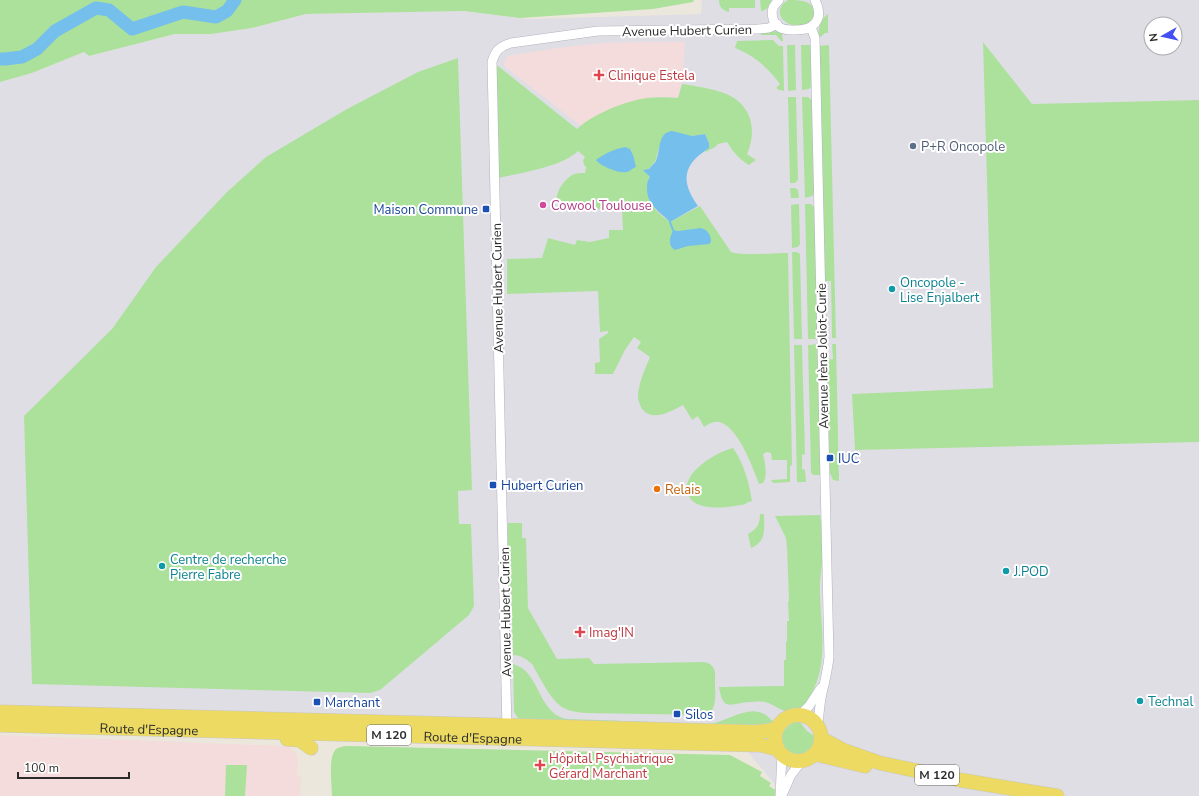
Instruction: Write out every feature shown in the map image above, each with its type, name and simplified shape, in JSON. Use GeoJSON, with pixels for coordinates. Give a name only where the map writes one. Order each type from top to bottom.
{"type":"FeatureCollection","features":[{"type":"Feature","properties":{"kind":"main road","name":"Route d'Espagne"},"geometry":{"type":"LineString","coordinates":[[0,712],[507,732],[761,745],[780,752]]}},
{"type":"Feature","properties":{"kind":"main road"},"geometry":{"type":"LineString","coordinates":[[800,715],[807,716],[813,720],[820,732],[820,747],[809,759],[800,762],[791,760],[780,752],[775,742],[775,735],[782,722],[790,716],[800,715]]}},
{"type":"Feature","properties":{"kind":"main road","name":"Route d'Espagne"},"geometry":{"type":"LineString","coordinates":[[0,725],[234,732],[754,732],[777,729]]}},
{"type":"Feature","properties":{"kind":"main road"},"geometry":{"type":"LineString","coordinates":[[234,732],[266,738],[300,740],[311,748]]}},
{"type":"Feature","properties":{"kind":"main road","name":"M 120"},"geometry":{"type":"LineString","coordinates":[[820,732],[843,750],[880,763],[960,780],[1057,796]]}},
{"type":"Feature","properties":{"kind":"main road","name":"M 120"},"geometry":{"type":"LineString","coordinates":[[815,754],[898,776],[1008,796]]}},
{"type":"Feature","properties":{"kind":"street"},"geometry":{"type":"LineString","coordinates":[[778,0],[773,7],[772,15],[774,21],[779,28],[789,30],[797,30],[815,25],[819,16],[819,8],[815,0]]}},
{"type":"Feature","properties":{"kind":"street","name":"Avenue Hubert Curien"},"geometry":{"type":"LineString","coordinates":[[507,732],[493,56],[499,48],[511,44],[598,31],[769,28],[777,24]]}},
{"type":"Feature","properties":{"kind":"street","name":"Avenue Irène Joliot-Curie"},"geometry":{"type":"LineString","coordinates":[[811,27],[815,38],[829,650],[828,668],[823,685],[819,710],[820,732]]}},
{"type":"Feature","properties":{"kind":"street","name":"Avenue Irène Joliot-Curie"},"geometry":{"type":"LineString","coordinates":[[800,715],[809,706],[823,685]]}},
{"type":"Feature","properties":{"kind":"street"},"geometry":{"type":"LineString","coordinates":[[780,752],[781,796]]}},
{"type":"Feature","properties":{"kind":"street"},"geometry":{"type":"LineString","coordinates":[[781,796],[791,775],[800,762]]}},
{"type":"Feature","properties":{"kind":"shaded area"},"geometry":{"type":"Polygon","coordinates":[[[702,0],[1199,0],[1199,796],[776,796],[778,788],[746,750],[191,734],[0,732],[0,82],[32,73],[84,52],[89,56],[175,34],[211,34],[252,28],[306,14],[464,11],[528,19],[701,14],[702,0]]]}},
{"type":"Feature","properties":{"kind":"shaded area","name":"Clinique Estela"},"geometry":{"type":"Polygon","coordinates":[[[685,42],[682,84],[678,98],[646,98],[589,121],[581,126],[503,65],[507,56],[602,43],[685,42]]]}},
{"type":"Feature","properties":{"kind":"shaded area"},"geometry":{"type":"Polygon","coordinates":[[[0,735],[285,746],[292,749],[297,755],[297,776],[301,778],[300,796],[0,796],[0,735]]]}},
{"type":"Feature","properties":{"kind":"green space"},"geometry":{"type":"Polygon","coordinates":[[[0,0],[694,0],[693,2],[653,9],[520,18],[464,11],[306,14],[252,28],[211,34],[175,34],[89,56],[84,52],[32,73],[0,82],[0,0]]]}},
{"type":"Feature","properties":{"kind":"green space"},"geometry":{"type":"Polygon","coordinates":[[[719,0],[755,0],[755,8],[729,8],[729,12],[721,8],[719,0]]]}},
{"type":"Feature","properties":{"kind":"green space"},"geometry":{"type":"Polygon","coordinates":[[[760,0],[771,0],[767,9],[761,11],[760,0]]]}},
{"type":"Feature","properties":{"kind":"green space"},"geometry":{"type":"Polygon","coordinates":[[[788,0],[797,0],[809,3],[811,5],[814,13],[813,17],[808,23],[794,25],[788,24],[783,20],[780,16],[780,10],[782,5],[788,0]]]}},
{"type":"Feature","properties":{"kind":"green space"},"geometry":{"type":"Polygon","coordinates":[[[828,14],[828,33],[825,33],[818,39],[820,25],[825,16],[828,14]]]}},
{"type":"Feature","properties":{"kind":"green space"},"geometry":{"type":"Polygon","coordinates":[[[779,31],[782,34],[783,41],[781,41],[776,35],[761,35],[761,32],[779,31]]]}},
{"type":"Feature","properties":{"kind":"green space"},"geometry":{"type":"Polygon","coordinates":[[[773,40],[779,46],[783,46],[784,91],[776,88],[780,84],[760,63],[749,55],[735,48],[737,41],[773,40]]]}},
{"type":"Feature","properties":{"kind":"green space"},"geometry":{"type":"Polygon","coordinates":[[[983,42],[1032,104],[1199,100],[1199,442],[855,450],[852,394],[993,388],[983,42]]]}},
{"type":"Feature","properties":{"kind":"green space"},"geometry":{"type":"Polygon","coordinates":[[[787,45],[795,45],[796,90],[788,91],[787,45]]]}},
{"type":"Feature","properties":{"kind":"green space"},"geometry":{"type":"Polygon","coordinates":[[[801,45],[812,45],[812,86],[809,89],[802,90],[801,45]]]}},
{"type":"Feature","properties":{"kind":"green space"},"geometry":{"type":"Polygon","coordinates":[[[829,45],[836,338],[832,338],[831,281],[824,281],[818,46],[829,45]]]}},
{"type":"Feature","properties":{"kind":"green space"},"geometry":{"type":"Polygon","coordinates":[[[458,58],[472,490],[458,491],[459,524],[471,524],[474,606],[469,615],[380,690],[370,693],[32,684],[24,416],[112,329],[156,267],[227,192],[266,157],[347,109],[418,72],[458,58]]]}},
{"type":"Feature","properties":{"kind":"green space"},"geometry":{"type":"Polygon","coordinates":[[[495,66],[498,66],[577,129],[600,113],[619,105],[647,98],[678,98],[682,84],[708,88],[724,93],[741,103],[746,110],[752,126],[752,135],[747,154],[756,160],[749,165],[736,155],[727,142],[718,144],[706,152],[705,151],[709,148],[709,143],[705,134],[692,136],[659,147],[656,160],[649,169],[644,170],[650,177],[647,188],[652,203],[657,211],[670,222],[700,206],[731,252],[750,254],[788,253],[792,465],[790,466],[790,482],[773,483],[771,480],[787,479],[787,460],[772,460],[771,453],[767,452],[763,454],[766,469],[765,480],[763,483],[759,484],[744,448],[726,425],[715,422],[704,427],[698,416],[692,420],[683,405],[667,413],[651,415],[646,413],[642,409],[638,400],[638,392],[650,357],[637,348],[641,342],[634,337],[625,350],[613,374],[595,374],[595,363],[600,362],[599,339],[608,333],[608,331],[600,332],[598,291],[507,294],[507,259],[542,258],[548,238],[575,245],[577,240],[590,242],[609,238],[609,230],[623,230],[622,211],[577,207],[557,202],[557,194],[566,180],[574,174],[585,173],[586,167],[583,160],[585,157],[578,151],[571,157],[551,165],[498,178],[495,66]]]}},
{"type":"Feature","properties":{"kind":"green space"},"geometry":{"type":"Polygon","coordinates":[[[788,97],[796,97],[798,180],[795,183],[790,183],[788,97]]]}},
{"type":"Feature","properties":{"kind":"green space"},"geometry":{"type":"Polygon","coordinates":[[[802,97],[808,97],[813,101],[815,192],[812,196],[805,198],[802,97]]]}},
{"type":"Feature","properties":{"kind":"green space"},"geometry":{"type":"Polygon","coordinates":[[[790,188],[795,188],[798,190],[799,198],[791,198],[790,188]]]}},
{"type":"Feature","properties":{"kind":"green space"},"geometry":{"type":"Polygon","coordinates":[[[799,204],[800,244],[798,247],[792,248],[791,205],[799,204]]]}},
{"type":"Feature","properties":{"kind":"green space"},"geometry":{"type":"Polygon","coordinates":[[[805,204],[811,204],[814,207],[819,339],[808,339],[805,204]]]}},
{"type":"Feature","properties":{"kind":"green space"},"geometry":{"type":"Polygon","coordinates":[[[792,252],[797,252],[800,254],[802,339],[794,339],[792,252]]]}},
{"type":"Feature","properties":{"kind":"green space"},"geometry":{"type":"Polygon","coordinates":[[[819,344],[821,465],[820,475],[814,475],[811,473],[808,345],[819,344]]]}},
{"type":"Feature","properties":{"kind":"green space"},"geometry":{"type":"Polygon","coordinates":[[[832,344],[836,344],[839,481],[833,480],[830,473],[828,444],[826,360],[833,359],[832,344]]]}},
{"type":"Feature","properties":{"kind":"green space"},"geometry":{"type":"Polygon","coordinates":[[[794,345],[802,345],[805,454],[802,455],[802,469],[805,470],[806,482],[797,482],[794,345]]]}},
{"type":"Feature","properties":{"kind":"green space"},"geometry":{"type":"Polygon","coordinates":[[[733,448],[746,473],[752,501],[746,504],[721,507],[708,507],[695,503],[690,499],[687,492],[687,484],[690,477],[710,458],[733,448]]]}},
{"type":"Feature","properties":{"kind":"green space"},"geometry":{"type":"Polygon","coordinates":[[[760,514],[764,515],[764,534],[760,542],[751,548],[748,534],[757,526],[760,514]]]}},
{"type":"Feature","properties":{"kind":"green space"},"geometry":{"type":"Polygon","coordinates":[[[820,515],[823,545],[820,582],[822,655],[816,683],[810,696],[803,707],[794,712],[782,710],[769,703],[763,702],[729,705],[723,700],[719,687],[784,686],[787,621],[789,621],[787,548],[786,538],[775,516],[820,515]]]}},
{"type":"Feature","properties":{"kind":"green space"},"geometry":{"type":"Polygon","coordinates":[[[508,523],[522,523],[522,538],[526,538],[528,608],[557,659],[589,658],[594,664],[705,662],[713,667],[715,672],[715,702],[712,710],[705,715],[585,713],[568,710],[555,701],[546,689],[532,664],[521,657],[513,655],[511,593],[507,556],[508,523]]]}},
{"type":"Feature","properties":{"kind":"green space"},"geometry":{"type":"Polygon","coordinates":[[[513,664],[522,668],[528,674],[552,712],[566,719],[710,724],[751,711],[759,712],[767,716],[774,723],[767,727],[520,721],[514,712],[513,664]]]}},
{"type":"Feature","properties":{"kind":"green space"},"geometry":{"type":"Polygon","coordinates":[[[795,722],[800,722],[807,731],[816,737],[814,747],[811,751],[804,757],[799,758],[789,754],[782,746],[781,742],[783,732],[795,722]]]}},
{"type":"Feature","properties":{"kind":"green space","name":"Hôpital Psychiatrique Gérard Marchant"},"geometry":{"type":"Polygon","coordinates":[[[347,746],[730,755],[762,772],[760,776],[771,783],[769,786],[777,791],[775,796],[332,796],[331,766],[333,754],[338,748],[347,746]]]}},
{"type":"Feature","properties":{"kind":"green space"},"geometry":{"type":"Polygon","coordinates":[[[226,765],[247,765],[245,796],[225,796],[226,765]]]}},
{"type":"Feature","properties":{"kind":"water"},"geometry":{"type":"Polygon","coordinates":[[[672,131],[692,136],[705,134],[709,143],[709,148],[691,164],[688,170],[688,188],[698,206],[670,222],[649,200],[647,186],[650,177],[643,170],[649,169],[656,161],[662,138],[667,132],[672,131]]]}},
{"type":"Feature","properties":{"kind":"water"},"geometry":{"type":"Polygon","coordinates":[[[625,147],[630,149],[636,167],[628,172],[620,172],[610,169],[596,160],[609,152],[625,147]]]}},
{"type":"Feature","properties":{"kind":"water"},"geometry":{"type":"Polygon","coordinates":[[[701,228],[706,230],[710,235],[711,242],[709,244],[688,246],[675,250],[672,248],[670,239],[673,230],[678,231],[701,228]]]}},
{"type":"Feature","properties":{"kind":"waterway"},"geometry":{"type":"LineString","coordinates":[[0,59],[22,57],[37,49],[55,31],[96,8],[109,10],[132,29],[183,12],[216,17],[227,11],[235,0]]}},
{"type":"Feature","properties":{"kind":"waterway"},"geometry":{"type":"LineString","coordinates":[[670,222],[673,230]]}},
{"type":"Feature","properties":{"kind":"place","name":"Clinique Estela"},"geometry":{"type":"Point","coordinates":[599,75]}},
{"type":"Feature","properties":{"kind":"place","name":"P+R Oncopole"},"geometry":{"type":"Point","coordinates":[913,146]}},
{"type":"Feature","properties":{"kind":"place","name":"Cowool Toulouse"},"geometry":{"type":"Point","coordinates":[543,205]}},
{"type":"Feature","properties":{"kind":"place","name":"Maison Commune"},"geometry":{"type":"Point","coordinates":[486,209]}},
{"type":"Feature","properties":{"kind":"place","name":"Oncopole - Lise Enjalbert"},"geometry":{"type":"Point","coordinates":[892,289]}},
{"type":"Feature","properties":{"kind":"place","name":"IUC"},"geometry":{"type":"Point","coordinates":[830,458]}},
{"type":"Feature","properties":{"kind":"place","name":"Hubert Curien"},"geometry":{"type":"Point","coordinates":[493,485]}},
{"type":"Feature","properties":{"kind":"place","name":"Relais"},"geometry":{"type":"Point","coordinates":[657,489]}},
{"type":"Feature","properties":{"kind":"place","name":"Centre de recherche Pierre Fabre"},"geometry":{"type":"Point","coordinates":[162,566]}},
{"type":"Feature","properties":{"kind":"place","name":"J.POD"},"geometry":{"type":"Point","coordinates":[1006,571]}},
{"type":"Feature","properties":{"kind":"place","name":"Imag'IN"},"geometry":{"type":"Point","coordinates":[580,632]}},
{"type":"Feature","properties":{"kind":"place","name":"Technal"},"geometry":{"type":"Point","coordinates":[1140,701]}},
{"type":"Feature","properties":{"kind":"place","name":"Marchant"},"geometry":{"type":"Point","coordinates":[317,702]}},
{"type":"Feature","properties":{"kind":"place","name":"Silos"},"geometry":{"type":"Point","coordinates":[677,714]}},
{"type":"Feature","properties":{"kind":"place","name":"Hôpital Psychiatrique Gérard Marchant"},"geometry":{"type":"Point","coordinates":[540,765]}}]}
